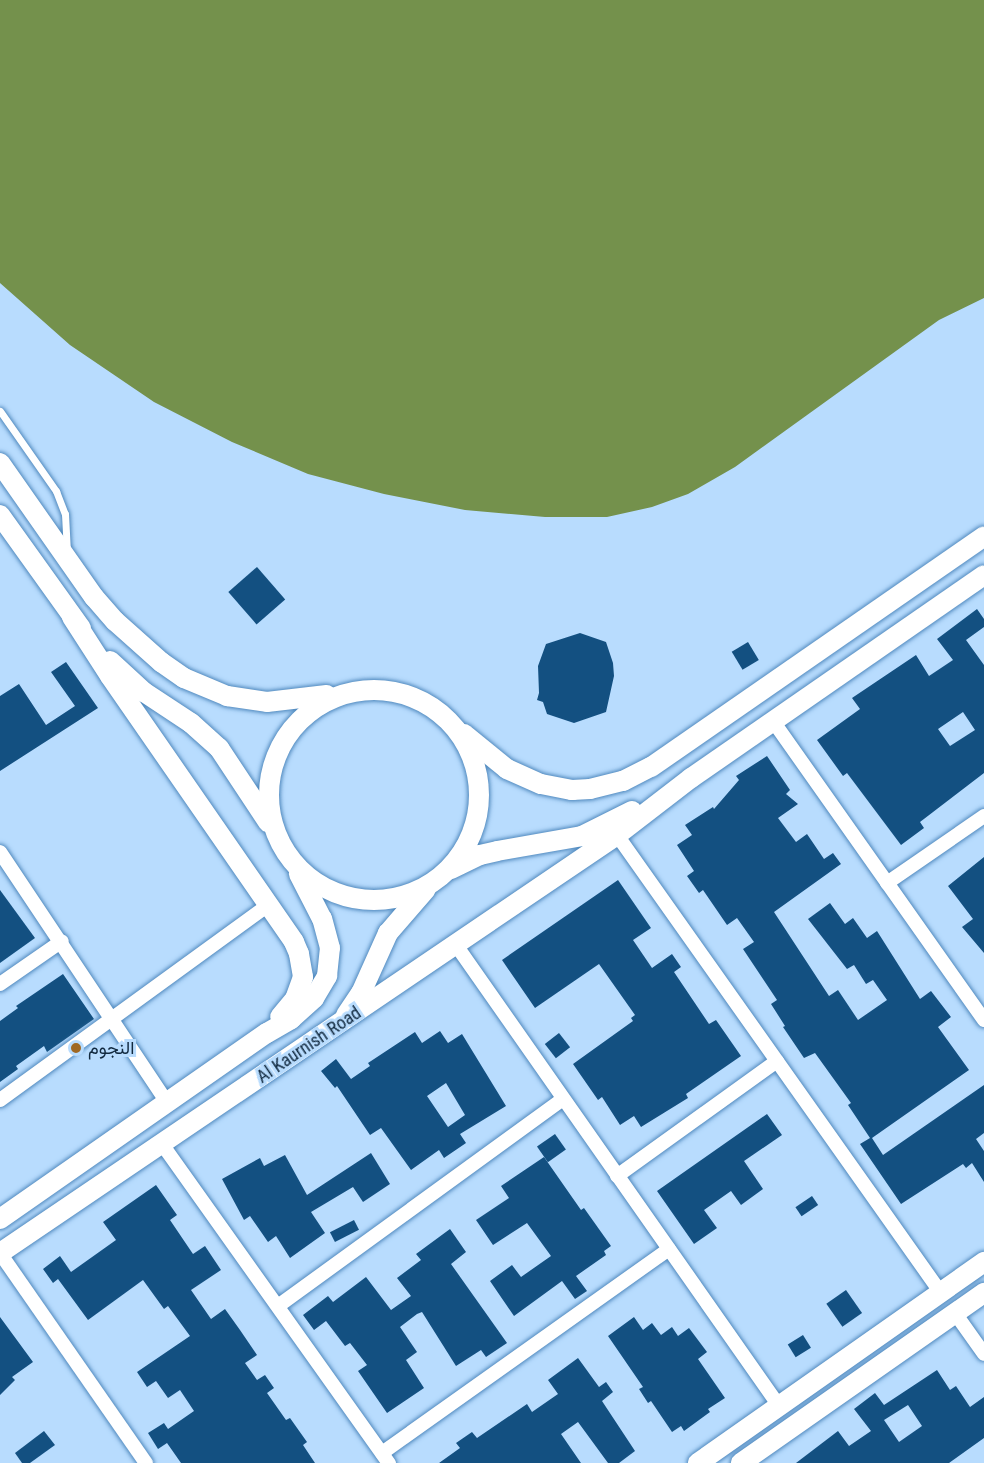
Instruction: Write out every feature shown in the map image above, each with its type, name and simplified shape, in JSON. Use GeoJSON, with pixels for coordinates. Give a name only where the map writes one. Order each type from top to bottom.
{"type":"FeatureCollection","features":[{"type":"Feature","properties":{"kind":"street"},"geometry":{"type":"LineString","coordinates":[[0,463],[108,613],[168,667],[205,688],[226,696],[267,702],[374,689],[404,694],[432,706],[454,727],[507,769],[541,784],[565,789],[590,789],[623,781],[651,766],[984,536]]}},
{"type":"Feature","properties":{"kind":"street"},"geometry":{"type":"LineString","coordinates":[[0,515],[294,942],[299,954],[303,977],[295,999],[267,1033]]}},
{"type":"Feature","properties":{"kind":"street"},"geometry":{"type":"LineString","coordinates":[[334,1028],[361,993],[388,933],[429,886],[449,870],[480,855],[582,836],[691,778],[984,575]]}},
{"type":"Feature","properties":{"kind":"street"},"geometry":{"type":"LineString","coordinates":[[72,618],[124,676],[191,723],[219,748],[274,832],[322,919],[330,948],[324,982],[314,998],[291,1019],[267,1033]]}},
{"type":"Feature","properties":{"kind":"street"},"geometry":{"type":"LineString","coordinates":[[274,832],[268,798],[272,763],[288,732],[313,708],[345,693]]}},
{"type":"Feature","properties":{"kind":"street"},"geometry":{"type":"LineString","coordinates":[[773,721],[984,1020]]}},
{"type":"Feature","properties":{"kind":"street"},"geometry":{"type":"LineString","coordinates":[[449,870],[468,845],[478,815],[479,784],[471,753],[454,727]]}},
{"type":"Feature","properties":{"kind":"street","name":"Al Kaurnish Road"},"geometry":{"type":"LineString","coordinates":[[0,1253],[617,835],[691,778]]}},
{"type":"Feature","properties":{"kind":"street"},"geometry":{"type":"LineString","coordinates":[[887,883],[984,816]]}},
{"type":"Feature","properties":{"kind":"street"},"geometry":{"type":"LineString","coordinates":[[617,835],[940,1293]]}},
{"type":"Feature","properties":{"kind":"street"},"geometry":{"type":"LineString","coordinates":[[0,852],[62,941],[167,1102]]}},
{"type":"Feature","properties":{"kind":"street"},"geometry":{"type":"LineString","coordinates":[[293,864],[317,884],[345,897],[376,901],[400,897],[429,886]]}},
{"type":"Feature","properties":{"kind":"street"},"geometry":{"type":"LineString","coordinates":[[0,1100],[268,905]]}},
{"type":"Feature","properties":{"kind":"street"},"geometry":{"type":"LineString","coordinates":[[0,984],[62,941]]}},
{"type":"Feature","properties":{"kind":"street"},"geometry":{"type":"LineString","coordinates":[[456,945],[779,1406]]}},
{"type":"Feature","properties":{"kind":"street","name":"Al Kaurnish Road"},"geometry":{"type":"LineString","coordinates":[[0,1219],[267,1033]]}},
{"type":"Feature","properties":{"kind":"street"},"geometry":{"type":"LineString","coordinates":[[617,1176],[777,1062]]}},
{"type":"Feature","properties":{"kind":"street"},"geometry":{"type":"LineString","coordinates":[[278,1306],[563,1099]]}},
{"type":"Feature","properties":{"kind":"street"},"geometry":{"type":"LineString","coordinates":[[162,1144],[386,1458],[669,1249]]}},
{"type":"Feature","properties":{"kind":"street"},"geometry":{"type":"LineString","coordinates":[[0,1253],[146,1463]]}},
{"type":"Feature","properties":{"kind":"street"},"geometry":{"type":"LineString","coordinates":[[698,1463],[984,1262]]}},
{"type":"Feature","properties":{"kind":"street"},"geometry":{"type":"LineString","coordinates":[[875,1369],[940,1293]]}},
{"type":"Feature","properties":{"kind":"street"},"geometry":{"type":"LineString","coordinates":[[741,1463],[984,1293]]}},
{"type":"Feature","properties":{"kind":"street"},"geometry":{"type":"LineString","coordinates":[[955,1313],[984,1354]]}},
{"type":"Feature","properties":{"kind":"lane"},"geometry":{"type":"LineString","coordinates":[[0,411],[56,491],[65,514],[68,560]]}},
{"type":"Feature","properties":{"kind":"shaded area"},"geometry":{"type":"Polygon","coordinates":[[[0,0],[984,0],[984,298],[939,320],[735,467],[688,494],[652,507],[607,517],[545,517],[465,510],[384,494],[308,474],[232,442],[154,402],[70,345],[0,283],[0,0]]]}},
{"type":"Feature","properties":{"kind":"building"},"geometry":{"type":"Polygon","coordinates":[[[257,567],[285,599],[257,624],[228,592],[257,567]]]}},
{"type":"Feature","properties":{"kind":"building"},"geometry":{"type":"Polygon","coordinates":[[[977,609],[984,619],[984,627],[966,640],[984,665],[984,773],[920,822],[924,828],[901,845],[847,773],[843,776],[817,740],[860,709],[852,698],[916,655],[929,676],[953,660],[937,639],[977,609]],[[963,712],[938,729],[950,746],[975,730],[963,712]]]}},
{"type":"Feature","properties":{"kind":"building"},"geometry":{"type":"Polygon","coordinates":[[[580,633],[606,642],[613,663],[614,676],[606,712],[574,723],[547,714],[543,702],[537,700],[538,666],[546,644],[580,633]]]}},
{"type":"Feature","properties":{"kind":"building"},"geometry":{"type":"Polygon","coordinates":[[[748,642],[759,660],[743,670],[732,652],[748,642]]]}},
{"type":"Feature","properties":{"kind":"building"},"geometry":{"type":"Polygon","coordinates":[[[66,662],[98,708],[0,771],[0,696],[19,684],[46,725],[75,706],[51,672],[66,662]]]}},
{"type":"Feature","properties":{"kind":"building"},"geometry":{"type":"Polygon","coordinates":[[[767,756],[790,790],[786,794],[798,804],[778,818],[796,842],[807,834],[824,859],[833,853],[841,864],[774,912],[829,996],[838,990],[858,1020],[887,1000],[873,980],[866,984],[854,965],[847,969],[808,919],[830,903],[845,924],[853,918],[867,938],[877,931],[920,999],[931,991],[951,1017],[938,1027],[969,1070],[872,1138],[883,1155],[984,1085],[984,1133],[976,1139],[984,1151],[984,1182],[972,1163],[966,1168],[963,1164],[901,1204],[860,1144],[870,1138],[848,1105],[851,1103],[815,1053],[804,1058],[783,1027],[785,1026],[771,1004],[777,1000],[743,949],[754,942],[737,918],[727,925],[703,890],[699,893],[687,876],[694,871],[677,845],[692,835],[685,825],[713,807],[714,809],[739,780],[736,776],[767,756]]]}},
{"type":"Feature","properties":{"kind":"building"},"geometry":{"type":"Polygon","coordinates":[[[984,857],[984,953],[962,927],[973,919],[948,886],[984,857]]]}},
{"type":"Feature","properties":{"kind":"building"},"geometry":{"type":"Polygon","coordinates":[[[618,880],[651,928],[633,940],[652,968],[672,954],[681,967],[674,972],[709,1024],[716,1020],[741,1056],[686,1094],[688,1098],[641,1127],[634,1116],[620,1125],[602,1097],[598,1100],[573,1064],[633,1021],[631,1018],[635,1015],[599,964],[535,1008],[502,960],[618,880]]]}},
{"type":"Feature","properties":{"kind":"building"},"geometry":{"type":"Polygon","coordinates":[[[0,890],[35,938],[0,963],[0,890]]]}},
{"type":"Feature","properties":{"kind":"building"},"geometry":{"type":"Polygon","coordinates":[[[63,974],[94,1019],[47,1052],[44,1046],[16,1066],[18,1069],[0,1082],[0,1021],[18,1008],[16,1006],[63,974]]]}},
{"type":"Feature","properties":{"kind":"building"},"geometry":{"type":"Polygon","coordinates":[[[440,1031],[448,1043],[462,1034],[506,1106],[460,1134],[466,1143],[444,1158],[439,1150],[411,1170],[381,1128],[370,1135],[337,1086],[335,1088],[321,1071],[336,1059],[351,1079],[370,1066],[368,1063],[415,1032],[422,1043],[440,1031]],[[446,1083],[427,1096],[448,1127],[465,1115],[446,1083]]]}},
{"type":"Feature","properties":{"kind":"building"},"geometry":{"type":"Polygon","coordinates":[[[559,1033],[570,1047],[556,1058],[545,1044],[559,1033]]]}},
{"type":"Feature","properties":{"kind":"building"},"geometry":{"type":"Polygon","coordinates":[[[767,1114],[782,1135],[744,1161],[763,1189],[741,1205],[731,1191],[704,1210],[717,1228],[694,1244],[657,1191],[767,1114]]]}},
{"type":"Feature","properties":{"kind":"building"},"geometry":{"type":"Polygon","coordinates":[[[555,1134],[566,1150],[548,1162],[537,1147],[555,1134]]]}},
{"type":"Feature","properties":{"kind":"building"},"geometry":{"type":"Polygon","coordinates":[[[371,1153],[390,1184],[363,1202],[353,1187],[311,1212],[325,1233],[290,1258],[276,1236],[268,1242],[250,1216],[244,1220],[222,1179],[260,1158],[264,1166],[285,1155],[307,1195],[371,1153]]]}},
{"type":"Feature","properties":{"kind":"building"},"geometry":{"type":"Polygon","coordinates":[[[544,1157],[581,1210],[584,1208],[611,1246],[604,1251],[606,1255],[576,1276],[587,1291],[575,1299],[562,1281],[514,1316],[490,1281],[512,1265],[521,1277],[551,1256],[527,1223],[493,1245],[476,1220],[509,1198],[501,1186],[544,1157]]]}},
{"type":"Feature","properties":{"kind":"building"},"geometry":{"type":"Polygon","coordinates":[[[156,1185],[177,1215],[170,1220],[193,1254],[205,1246],[221,1270],[191,1290],[211,1319],[225,1309],[257,1355],[245,1363],[257,1380],[265,1375],[274,1388],[267,1393],[286,1420],[290,1418],[307,1442],[303,1445],[315,1463],[181,1463],[167,1443],[158,1449],[148,1433],[164,1423],[168,1429],[194,1411],[180,1390],[168,1398],[156,1381],[147,1387],[137,1372],[190,1336],[168,1306],[164,1309],[143,1280],[88,1320],[58,1279],[53,1283],[43,1269],[60,1256],[71,1272],[116,1240],[103,1222],[156,1185]]]}},
{"type":"Feature","properties":{"kind":"building"},"geometry":{"type":"Polygon","coordinates":[[[812,1196],[818,1205],[802,1216],[795,1207],[812,1196]]]}},
{"type":"Feature","properties":{"kind":"building"},"geometry":{"type":"Polygon","coordinates":[[[354,1220],[359,1230],[335,1242],[330,1232],[354,1220]]]}},
{"type":"Feature","properties":{"kind":"building"},"geometry":{"type":"Polygon","coordinates":[[[450,1229],[466,1252],[451,1264],[507,1343],[486,1357],[481,1350],[456,1366],[422,1312],[417,1314],[400,1327],[417,1352],[406,1360],[424,1388],[387,1413],[358,1371],[367,1365],[350,1343],[345,1346],[326,1321],[314,1330],[303,1315],[328,1296],[333,1302],[366,1277],[391,1310],[411,1296],[397,1278],[421,1260],[416,1254],[450,1229]]]}},
{"type":"Feature","properties":{"kind":"building"},"geometry":{"type":"Polygon","coordinates":[[[846,1290],[862,1313],[842,1327],[826,1304],[846,1290]]]}},
{"type":"Feature","properties":{"kind":"building"},"geometry":{"type":"Polygon","coordinates":[[[0,1317],[33,1362],[12,1377],[15,1380],[0,1395],[0,1317]]]}},
{"type":"Feature","properties":{"kind":"building"},"geometry":{"type":"Polygon","coordinates":[[[634,1317],[643,1330],[652,1323],[661,1335],[672,1327],[678,1336],[689,1328],[707,1352],[698,1359],[725,1398],[708,1409],[710,1412],[684,1431],[681,1426],[672,1432],[651,1401],[648,1403],[639,1389],[643,1387],[608,1336],[634,1317]]]}},
{"type":"Feature","properties":{"kind":"building"},"geometry":{"type":"Polygon","coordinates":[[[803,1335],[811,1348],[796,1357],[788,1345],[803,1335]]]}},
{"type":"Feature","properties":{"kind":"building"},"geometry":{"type":"Polygon","coordinates":[[[578,1358],[599,1387],[606,1382],[613,1392],[602,1401],[635,1451],[619,1463],[608,1463],[578,1422],[561,1434],[581,1463],[439,1463],[460,1448],[456,1443],[472,1432],[477,1438],[527,1404],[532,1412],[558,1394],[548,1380],[578,1358]]]}},
{"type":"Feature","properties":{"kind":"building"},"geometry":{"type":"Polygon","coordinates":[[[937,1370],[950,1390],[956,1386],[970,1407],[984,1397],[984,1438],[949,1463],[796,1463],[838,1431],[849,1446],[871,1431],[854,1409],[875,1393],[884,1405],[937,1370]],[[908,1405],[884,1420],[899,1442],[922,1426],[908,1405]]]}},
{"type":"Feature","properties":{"kind":"building"},"geometry":{"type":"Polygon","coordinates":[[[44,1431],[55,1445],[30,1463],[22,1463],[15,1453],[44,1431]]]}},
{"type":"Feature","properties":{"kind":"place","name":"النجوم"},"geometry":{"type":"Point","coordinates":[76,1048]}}]}
